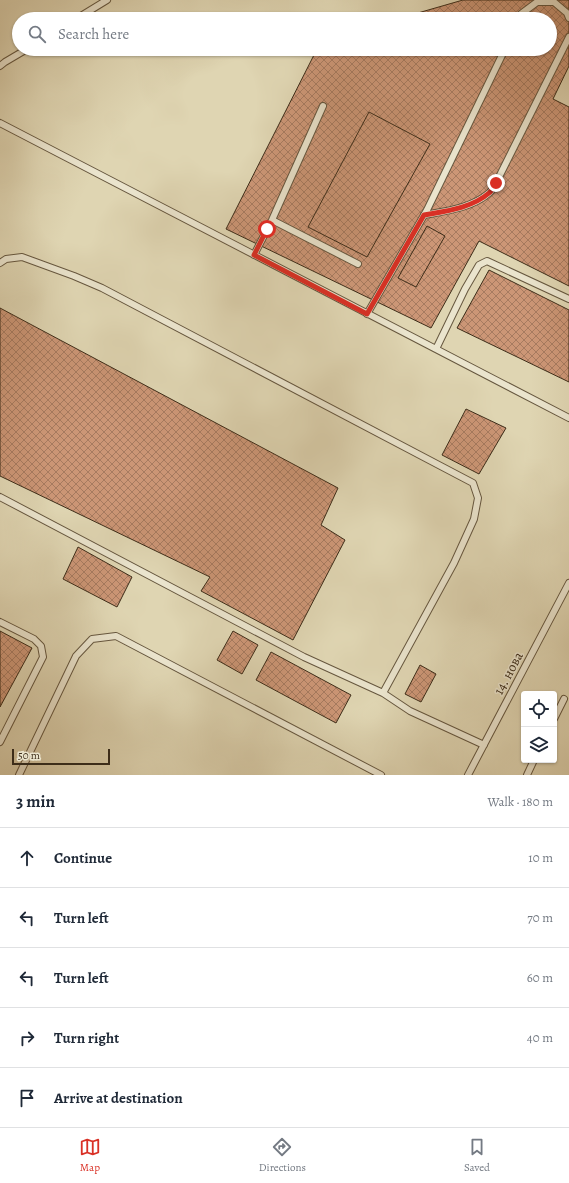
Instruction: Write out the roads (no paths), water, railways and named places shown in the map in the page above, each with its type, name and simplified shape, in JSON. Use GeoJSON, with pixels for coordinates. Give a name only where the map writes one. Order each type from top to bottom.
{"type":"FeatureCollection","features":[{"type":"Feature","properties":{"kind":"lane"},"geometry":{"type":"LineString","coordinates":[[88,12],[108,0]]}},
{"type":"Feature","properties":{"kind":"lane"},"geometry":{"type":"LineString","coordinates":[[524,12],[537,2],[554,2],[567,12],[569,18]]}},
{"type":"Feature","properties":{"kind":"lane"},"geometry":{"type":"LineString","coordinates":[[424,215],[473,203],[490,193],[569,37]]}},
{"type":"Feature","properties":{"kind":"lane"},"geometry":{"type":"LineString","coordinates":[[0,66],[16,56]]}},
{"type":"Feature","properties":{"kind":"lane"},"geometry":{"type":"LineString","coordinates":[[367,314],[424,215],[502,56]]}},
{"type":"Feature","properties":{"kind":"lane"},"geometry":{"type":"LineString","coordinates":[[254,255],[272,220],[323,106]]}},
{"type":"Feature","properties":{"kind":"lane"},"geometry":{"type":"LineString","coordinates":[[0,124],[569,418]]}},
{"type":"Feature","properties":{"kind":"lane"},"geometry":{"type":"LineString","coordinates":[[272,220],[358,264]]}},
{"type":"Feature","properties":{"kind":"lane"},"geometry":{"type":"LineString","coordinates":[[0,263],[6,259],[22,257],[102,288],[474,483],[478,498],[474,518],[454,563],[383,693]]}},
{"type":"Feature","properties":{"kind":"lane"},"geometry":{"type":"LineString","coordinates":[[436,349],[479,265],[487,261],[569,299]]}},
{"type":"Feature","properties":{"kind":"lane"},"geometry":{"type":"LineString","coordinates":[[0,496],[304,657],[383,693],[410,711],[484,746]]}},
{"type":"Feature","properties":{"kind":"lane","name":"14. нова"},"geometry":{"type":"LineString","coordinates":[[468,775],[569,583]]}},
{"type":"Feature","properties":{"kind":"lane"},"geometry":{"type":"LineString","coordinates":[[0,622],[34,639],[41,646],[43,657],[0,742]]}},
{"type":"Feature","properties":{"kind":"lane"},"geometry":{"type":"LineString","coordinates":[[19,775],[76,656],[92,639],[116,636],[381,775]]}},
{"type":"Feature","properties":{"kind":"lane"},"geometry":{"type":"LineString","coordinates":[[557,713],[564,699]]}},
{"type":"Feature","properties":{"kind":"lane"},"geometry":{"type":"LineString","coordinates":[[527,775],[533,763]]}}]}
